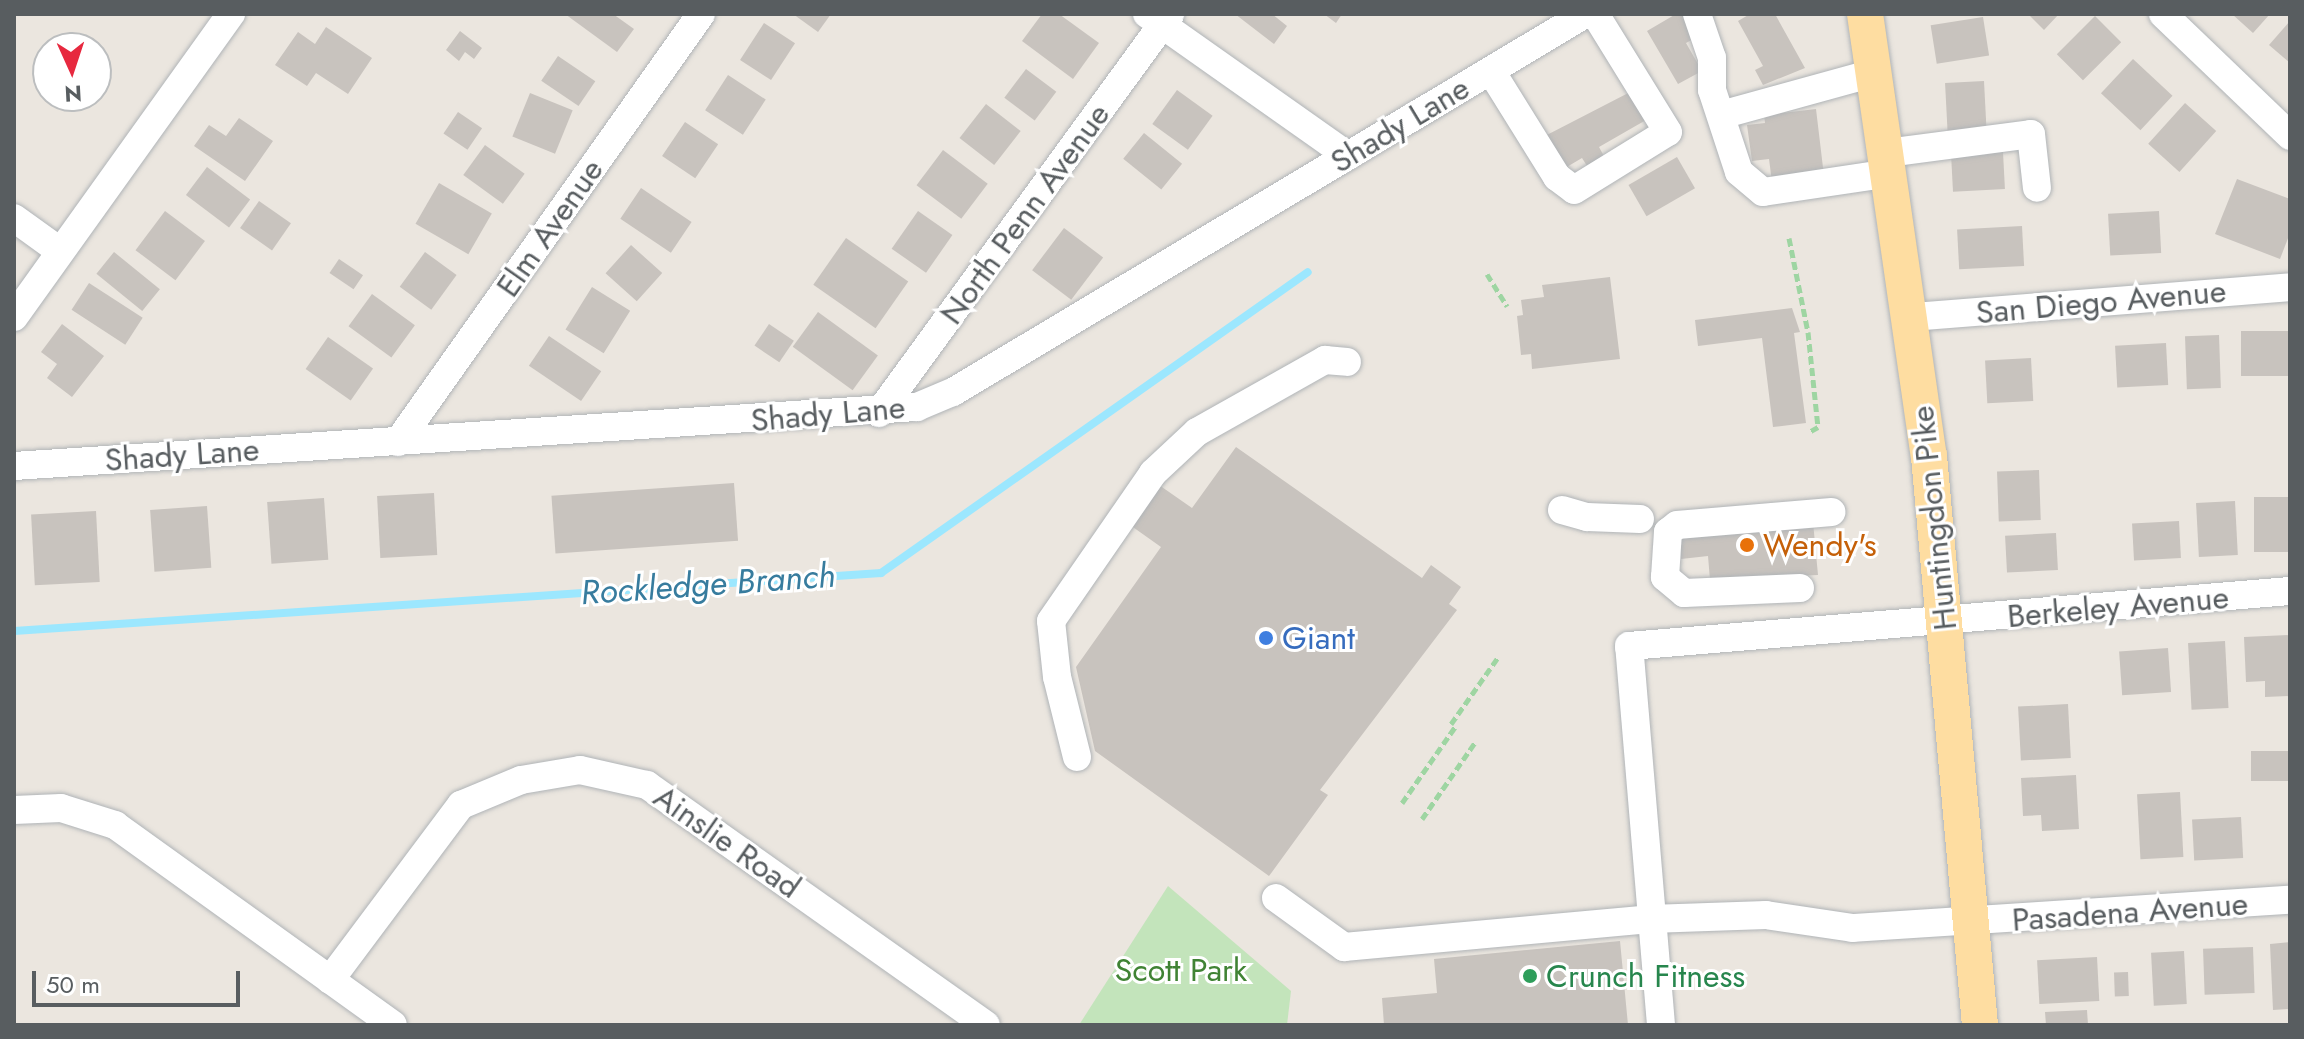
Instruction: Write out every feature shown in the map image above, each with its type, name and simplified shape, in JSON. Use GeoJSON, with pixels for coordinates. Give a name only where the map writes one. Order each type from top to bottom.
{"type":"FeatureCollection","features":[{"type":"Feature","properties":{"kind":"main road","name":"Huntingdon Pike"},"geometry":{"type":"LineString","coordinates":[[1865,14],[1912,317],[1945,622],[1980,1025]]}},
{"type":"Feature","properties":{"kind":"street"},"geometry":{"type":"LineString","coordinates":[[14,317],[231,14]]}},
{"type":"Feature","properties":{"kind":"street","name":"Elm Avenue"},"geometry":{"type":"LineString","coordinates":[[398,442],[701,14]]}},
{"type":"Feature","properties":{"kind":"street","name":"Shady Lane"},"geometry":{"type":"LineString","coordinates":[[14,466],[879,413],[917,407],[953,392],[1585,14]]}},
{"type":"Feature","properties":{"kind":"street"},"geometry":{"type":"LineString","coordinates":[[1491,71],[1557,177],[1574,190],[1668,132],[1595,14]]}},
{"type":"Feature","properties":{"kind":"street"},"geometry":{"type":"LineString","coordinates":[[1697,14],[1712,58],[1712,90],[1739,172],[1763,192],[2031,134],[2037,188]]}},
{"type":"Feature","properties":{"kind":"street"},"geometry":{"type":"LineString","coordinates":[[2163,14],[2290,136]]}},
{"type":"Feature","properties":{"kind":"street"},"geometry":{"type":"LineString","coordinates":[[1160,18],[1348,156]]}},
{"type":"Feature","properties":{"kind":"street","name":"North Penn Avenue"},"geometry":{"type":"LineString","coordinates":[[879,413],[1160,18]]}},
{"type":"Feature","properties":{"kind":"street"},"geometry":{"type":"LineString","coordinates":[[1721,115],[1874,73]]}},
{"type":"Feature","properties":{"kind":"street"},"geometry":{"type":"LineString","coordinates":[[14,218],[60,251]]}},
{"type":"Feature","properties":{"kind":"street","name":"San Diego Avenue"},"geometry":{"type":"LineString","coordinates":[[1912,317],[2290,287]]}},
{"type":"Feature","properties":{"kind":"street"},"geometry":{"type":"LineString","coordinates":[[1077,757],[1057,677],[1051,621],[1153,473],[1197,432],[1325,360],[1347,362]]}},
{"type":"Feature","properties":{"kind":"street"},"geometry":{"type":"LineString","coordinates":[[1562,510],[1587,517],[1640,519]]}},
{"type":"Feature","properties":{"kind":"street"},"geometry":{"type":"LineString","coordinates":[[1800,588],[1684,593],[1665,577],[1668,532],[1677,525],[1831,512]]}},
{"type":"Feature","properties":{"kind":"street","name":"Berkeley Avenue"},"geometry":{"type":"LineString","coordinates":[[1650,919],[1629,646],[2290,591]]}},
{"type":"Feature","properties":{"kind":"street","name":"Ainslie Road"},"geometry":{"type":"LineString","coordinates":[[330,980],[461,805],[521,780],[580,770],[647,785],[986,1025]]}},
{"type":"Feature","properties":{"kind":"street"},"geometry":{"type":"LineString","coordinates":[[14,810],[61,808],[115,825],[393,1025]]}},
{"type":"Feature","properties":{"kind":"street","name":"Pasadena Avenue"},"geometry":{"type":"LineString","coordinates":[[1276,898],[1344,947],[1650,919],[1766,915],[1853,928],[1969,923],[2290,900]]}},
{"type":"Feature","properties":{"kind":"street"},"geometry":{"type":"LineString","coordinates":[[1650,919],[1661,1025]]}},
{"type":"Feature","properties":{"kind":"path"},"geometry":{"type":"LineString","coordinates":[[1789,238],[1808,332],[1818,427],[1809,432]]}},
{"type":"Feature","properties":{"kind":"path"},"geometry":{"type":"LineString","coordinates":[[1487,274],[1507,306]]}},
{"type":"Feature","properties":{"kind":"path"},"geometry":{"type":"LineString","coordinates":[[1402,803],[1499,656]]}},
{"type":"Feature","properties":{"kind":"path"},"geometry":{"type":"LineString","coordinates":[[1422,819],[1476,741]]}},
{"type":"Feature","properties":{"kind":"green space","name":"Scott Park"},"geometry":{"type":"Polygon","coordinates":[[[1168,886],[1291,991],[1287,1025],[1079,1025],[1168,886]]]}},
{"type":"Feature","properties":{"kind":"building"},"geometry":{"type":"Polygon","coordinates":[[[565,14],[613,14],[634,29],[617,52],[565,14]]]}},
{"type":"Feature","properties":{"kind":"building"},"geometry":{"type":"Polygon","coordinates":[[[793,14],[831,14],[818,32],[793,14]]]}},
{"type":"Feature","properties":{"kind":"building"},"geometry":{"type":"Polygon","coordinates":[[[1042,14],[1059,14],[1099,43],[1073,79],[1022,41],[1042,14]]]}},
{"type":"Feature","properties":{"kind":"building"},"geometry":{"type":"Polygon","coordinates":[[[1235,14],[1272,14],[1287,26],[1274,44],[1235,14]]]}},
{"type":"Feature","properties":{"kind":"building"},"geometry":{"type":"Polygon","coordinates":[[[1324,14],[1342,14],[1336,23],[1324,14]]]}},
{"type":"Feature","properties":{"kind":"building"},"geometry":{"type":"Polygon","coordinates":[[[1676,14],[1683,14],[1697,37],[1686,43],[1702,71],[1678,84],[1647,31],[1676,14]]]}},
{"type":"Feature","properties":{"kind":"building"},"geometry":{"type":"Polygon","coordinates":[[[1750,14],[1775,14],[1805,68],[1763,85],[1755,70],[1763,66],[1738,21],[1750,14]]]}},
{"type":"Feature","properties":{"kind":"building"},"geometry":{"type":"Polygon","coordinates":[[[2028,14],[2059,14],[2044,30],[2028,14]]]}},
{"type":"Feature","properties":{"kind":"building"},"geometry":{"type":"Polygon","coordinates":[[[2232,14],[2270,14],[2253,33],[2232,14]]]}},
{"type":"Feature","properties":{"kind":"building"},"geometry":{"type":"Polygon","coordinates":[[[2095,16],[2121,42],[2083,80],[2057,54],[2095,16]]]}},
{"type":"Feature","properties":{"kind":"building"},"geometry":{"type":"Polygon","coordinates":[[[1983,17],[1989,56],[1937,64],[1931,25],[1983,17]]]}},
{"type":"Feature","properties":{"kind":"building"},"geometry":{"type":"Polygon","coordinates":[[[2290,21],[2290,63],[2269,45],[2290,21]]]}},
{"type":"Feature","properties":{"kind":"building"},"geometry":{"type":"Polygon","coordinates":[[[764,23],[795,43],[771,80],[740,60],[764,23]]]}},
{"type":"Feature","properties":{"kind":"building"},"geometry":{"type":"Polygon","coordinates":[[[326,27],[372,58],[348,94],[316,73],[307,86],[275,65],[298,32],[315,44],[326,27]]]}},
{"type":"Feature","properties":{"kind":"building"},"geometry":{"type":"Polygon","coordinates":[[[460,31],[482,48],[474,59],[465,52],[459,61],[446,50],[460,31]]]}},
{"type":"Feature","properties":{"kind":"building"},"geometry":{"type":"Polygon","coordinates":[[[558,56],[595,81],[579,106],[541,81],[558,56]]]}},
{"type":"Feature","properties":{"kind":"building"},"geometry":{"type":"Polygon","coordinates":[[[2133,59],[2172,96],[2140,130],[2101,93],[2133,59]]]}},
{"type":"Feature","properties":{"kind":"building"},"geometry":{"type":"Polygon","coordinates":[[[1026,69],[1056,92],[1035,121],[1004,98],[1026,69]]]}},
{"type":"Feature","properties":{"kind":"building"},"geometry":{"type":"Polygon","coordinates":[[[728,75],[766,100],[743,135],[705,110],[728,75]]]}},
{"type":"Feature","properties":{"kind":"building"},"geometry":{"type":"Polygon","coordinates":[[[1984,81],[1987,132],[1948,134],[1945,83],[1984,81]]]}},
{"type":"Feature","properties":{"kind":"building"},"geometry":{"type":"Polygon","coordinates":[[[1636,89],[1653,116],[1599,147],[1606,160],[1589,169],[1582,158],[1560,171],[1541,138],[1636,89]]]}},
{"type":"Feature","properties":{"kind":"building"},"geometry":{"type":"Polygon","coordinates":[[[1177,90],[1213,116],[1188,150],[1152,124],[1177,90]]]}},
{"type":"Feature","properties":{"kind":"building"},"geometry":{"type":"Polygon","coordinates":[[[530,93],[573,110],[555,154],[512,137],[530,93]]]}},
{"type":"Feature","properties":{"kind":"building"},"geometry":{"type":"Polygon","coordinates":[[[2185,103],[2216,131],[2179,172],[2148,144],[2185,103]]]}},
{"type":"Feature","properties":{"kind":"building"},"geometry":{"type":"Polygon","coordinates":[[[986,104],[1021,131],[994,165],[960,138],[986,104]]]}},
{"type":"Feature","properties":{"kind":"building"},"geometry":{"type":"Polygon","coordinates":[[[1816,109],[1824,176],[1772,182],[1769,159],[1752,161],[1747,125],[1765,123],[1764,115],[1816,109]]]}},
{"type":"Feature","properties":{"kind":"building"},"geometry":{"type":"Polygon","coordinates":[[[458,112],[482,128],[468,150],[443,134],[458,112]]]}},
{"type":"Feature","properties":{"kind":"building"},"geometry":{"type":"Polygon","coordinates":[[[239,118],[273,141],[245,181],[194,146],[209,125],[226,136],[239,118]]]}},
{"type":"Feature","properties":{"kind":"building"},"geometry":{"type":"Polygon","coordinates":[[[685,122],[718,144],[695,178],[662,156],[685,122]]]}},
{"type":"Feature","properties":{"kind":"building"},"geometry":{"type":"Polygon","coordinates":[[[1144,133],[1182,164],[1161,189],[1123,159],[1144,133]]]}},
{"type":"Feature","properties":{"kind":"building"},"geometry":{"type":"Polygon","coordinates":[[[485,145],[525,174],[503,204],[463,175],[485,145]]]}},
{"type":"Feature","properties":{"kind":"building"},"geometry":{"type":"Polygon","coordinates":[[[943,150],[988,184],[961,219],[917,185],[943,150]]]}},
{"type":"Feature","properties":{"kind":"building"},"geometry":{"type":"Polygon","coordinates":[[[2003,152],[2005,189],[1953,192],[1951,155],[2003,152]]]}},
{"type":"Feature","properties":{"kind":"building"},"geometry":{"type":"Polygon","coordinates":[[[1677,157],[1695,188],[1647,216],[1629,185],[1677,157]]]}},
{"type":"Feature","properties":{"kind":"building"},"geometry":{"type":"Polygon","coordinates":[[[207,167],[250,199],[229,227],[186,195],[207,167]]]}},
{"type":"Feature","properties":{"kind":"building"},"geometry":{"type":"Polygon","coordinates":[[[2237,179],[2290,199],[2290,233],[2280,259],[2215,234],[2237,179]]]}},
{"type":"Feature","properties":{"kind":"building"},"geometry":{"type":"Polygon","coordinates":[[[439,183],[492,213],[468,254],[416,224],[439,183]]]}},
{"type":"Feature","properties":{"kind":"building"},"geometry":{"type":"Polygon","coordinates":[[[641,188],[692,222],[671,253],[620,219],[641,188]]]}},
{"type":"Feature","properties":{"kind":"building"},"geometry":{"type":"Polygon","coordinates":[[[259,201],[291,223],[272,250],[240,228],[259,201]]]}},
{"type":"Feature","properties":{"kind":"building"},"geometry":{"type":"Polygon","coordinates":[[[165,211],[205,241],[175,280],[136,250],[165,211]]]}},
{"type":"Feature","properties":{"kind":"building"},"geometry":{"type":"Polygon","coordinates":[[[918,211],[952,235],[926,273],[892,249],[918,211]]]}},
{"type":"Feature","properties":{"kind":"building"},"geometry":{"type":"Polygon","coordinates":[[[2159,211],[2161,253],[2110,256],[2108,214],[2159,211]]]}},
{"type":"Feature","properties":{"kind":"building"},"geometry":{"type":"Polygon","coordinates":[[[2022,226],[2024,266],[1959,269],[1957,229],[2022,226]]]}},
{"type":"Feature","properties":{"kind":"building"},"geometry":{"type":"Polygon","coordinates":[[[1064,228],[1103,257],[1071,300],[1032,270],[1064,228]]]}},
{"type":"Feature","properties":{"kind":"building"},"geometry":{"type":"Polygon","coordinates":[[[846,238],[908,282],[876,328],[813,285],[846,238]]]}},
{"type":"Feature","properties":{"kind":"building"},"geometry":{"type":"Polygon","coordinates":[[[631,245],[662,273],[637,301],[606,273],[631,245]]]}},
{"type":"Feature","properties":{"kind":"building"},"geometry":{"type":"Polygon","coordinates":[[[114,252],[160,289],[142,311],[96,274],[114,252]]]}},
{"type":"Feature","properties":{"kind":"building"},"geometry":{"type":"Polygon","coordinates":[[[425,252],[457,275],[431,310],[400,287],[425,252]]]}},
{"type":"Feature","properties":{"kind":"building"},"geometry":{"type":"Polygon","coordinates":[[[339,259],[363,275],[354,289],[329,273],[339,259]]]}},
{"type":"Feature","properties":{"kind":"building"},"geometry":{"type":"Polygon","coordinates":[[[1610,277],[1620,359],[1532,369],[1531,354],[1521,355],[1517,316],[1523,315],[1521,300],[1544,297],[1542,285],[1610,277]]]}},
{"type":"Feature","properties":{"kind":"building"},"geometry":{"type":"Polygon","coordinates":[[[89,283],[143,318],[125,345],[72,310],[89,283]]]}},
{"type":"Feature","properties":{"kind":"building"},"geometry":{"type":"Polygon","coordinates":[[[592,287],[630,311],[604,353],[566,329],[592,287]]]}},
{"type":"Feature","properties":{"kind":"building"},"geometry":{"type":"Polygon","coordinates":[[[372,294],[415,325],[391,358],[348,326],[372,294]]]}},
{"type":"Feature","properties":{"kind":"building"},"geometry":{"type":"Polygon","coordinates":[[[1792,308],[1800,332],[1794,333],[1806,423],[1773,427],[1762,338],[1698,346],[1695,320],[1792,308]]]}},
{"type":"Feature","properties":{"kind":"building"},"geometry":{"type":"Polygon","coordinates":[[[818,312],[878,355],[853,390],[793,347],[818,312]]]}},
{"type":"Feature","properties":{"kind":"building"},"geometry":{"type":"Polygon","coordinates":[[[62,324],[104,356],[72,397],[47,378],[57,364],[41,352],[62,324]]]}},
{"type":"Feature","properties":{"kind":"building"},"geometry":{"type":"Polygon","coordinates":[[[769,324],[794,341],[779,362],[754,346],[769,324]]]}},
{"type":"Feature","properties":{"kind":"building"},"geometry":{"type":"Polygon","coordinates":[[[2241,331],[2290,331],[2290,376],[2241,376],[2241,331]]]}},
{"type":"Feature","properties":{"kind":"building"},"geometry":{"type":"Polygon","coordinates":[[[2219,335],[2221,388],[2187,389],[2185,336],[2219,335]]]}},
{"type":"Feature","properties":{"kind":"building"},"geometry":{"type":"Polygon","coordinates":[[[549,336],[601,371],[581,401],[529,366],[549,336]]]}},
{"type":"Feature","properties":{"kind":"building"},"geometry":{"type":"Polygon","coordinates":[[[328,337],[373,369],[351,400],[306,369],[328,337]]]}},
{"type":"Feature","properties":{"kind":"building"},"geometry":{"type":"Polygon","coordinates":[[[2166,343],[2168,385],[2117,388],[2115,346],[2166,343]]]}},
{"type":"Feature","properties":{"kind":"building"},"geometry":{"type":"Polygon","coordinates":[[[2031,358],[2033,401],[1987,403],[1985,360],[2031,358]]]}},
{"type":"Feature","properties":{"kind":"building","name":"Giant"},"geometry":{"type":"Polygon","coordinates":[[[1236,447],[1422,578],[1431,565],[1461,587],[1449,604],[1457,610],[1320,790],[1328,795],[1269,876],[1095,751],[1076,667],[1161,547],[1130,525],[1159,485],[1192,508],[1236,447]]]}},
{"type":"Feature","properties":{"kind":"building"},"geometry":{"type":"Polygon","coordinates":[[[2039,470],[2041,520],[1999,521],[1997,471],[2039,470]]]}},
{"type":"Feature","properties":{"kind":"building"},"geometry":{"type":"Polygon","coordinates":[[[734,483],[738,541],[555,554],[551,496],[734,483]]]}},
{"type":"Feature","properties":{"kind":"building"},"geometry":{"type":"Polygon","coordinates":[[[434,493],[437,555],[380,558],[377,496],[434,493]]]}},
{"type":"Feature","properties":{"kind":"building"},"geometry":{"type":"Polygon","coordinates":[[[2254,497],[2290,497],[2290,552],[2254,552],[2254,497]]]}},
{"type":"Feature","properties":{"kind":"building"},"geometry":{"type":"Polygon","coordinates":[[[324,498],[328,560],[271,564],[267,502],[324,498]]]}},
{"type":"Feature","properties":{"kind":"building"},"geometry":{"type":"Polygon","coordinates":[[[2235,501],[2238,555],[2199,557],[2196,503],[2235,501]]]}},
{"type":"Feature","properties":{"kind":"building"},"geometry":{"type":"Polygon","coordinates":[[[207,506],[211,568],[154,572],[150,510],[207,506]]]}},
{"type":"Feature","properties":{"kind":"building"},"geometry":{"type":"Polygon","coordinates":[[[96,511],[100,582],[35,585],[31,514],[96,511]]]}},
{"type":"Feature","properties":{"kind":"building"},"geometry":{"type":"Polygon","coordinates":[[[2179,521],[2181,558],[2134,560],[2132,523],[2179,521]]]}},
{"type":"Feature","properties":{"kind":"building","name":"Wendy's"},"geometry":{"type":"Polygon","coordinates":[[[1813,522],[1818,575],[1710,580],[1708,556],[1681,559],[1679,534],[1813,522]]]}},
{"type":"Feature","properties":{"kind":"building"},"geometry":{"type":"Polygon","coordinates":[[[2056,533],[2058,570],[2007,573],[2005,536],[2056,533]]]}},
{"type":"Feature","properties":{"kind":"building"},"geometry":{"type":"Polygon","coordinates":[[[2290,635],[2290,696],[2265,697],[2265,681],[2246,682],[2244,637],[2290,635]]]}},
{"type":"Feature","properties":{"kind":"building"},"geometry":{"type":"Polygon","coordinates":[[[2225,641],[2229,708],[2192,710],[2188,643],[2225,641]]]}},
{"type":"Feature","properties":{"kind":"building"},"geometry":{"type":"Polygon","coordinates":[[[2168,648],[2171,692],[2122,695],[2119,651],[2168,648]]]}},
{"type":"Feature","properties":{"kind":"building"},"geometry":{"type":"Polygon","coordinates":[[[2068,704],[2071,758],[2021,761],[2018,707],[2068,704]]]}},
{"type":"Feature","properties":{"kind":"building"},"geometry":{"type":"Polygon","coordinates":[[[2251,751],[2290,751],[2290,781],[2251,781],[2251,751]]]}},
{"type":"Feature","properties":{"kind":"building"},"geometry":{"type":"Polygon","coordinates":[[[2076,775],[2079,829],[2042,831],[2041,815],[2023,816],[2021,778],[2076,775]]]}},
{"type":"Feature","properties":{"kind":"building"},"geometry":{"type":"Polygon","coordinates":[[[2180,792],[2183,857],[2140,859],[2137,794],[2180,792]]]}},
{"type":"Feature","properties":{"kind":"building"},"geometry":{"type":"Polygon","coordinates":[[[2241,817],[2243,858],[2194,861],[2192,820],[2241,817]]]}},
{"type":"Feature","properties":{"kind":"building","name":"Crunch Fitness"},"geometry":{"type":"Polygon","coordinates":[[[1620,941],[1628,1025],[1384,1025],[1382,998],[1437,993],[1434,959],[1620,941]]]}},
{"type":"Feature","properties":{"kind":"building"},"geometry":{"type":"Polygon","coordinates":[[[2290,942],[2290,1009],[2273,1010],[2270,944],[2290,942]]]}},
{"type":"Feature","properties":{"kind":"building"},"geometry":{"type":"Polygon","coordinates":[[[2253,947],[2255,993],[2205,995],[2203,949],[2253,947]]]}},
{"type":"Feature","properties":{"kind":"building"},"geometry":{"type":"Polygon","coordinates":[[[2184,951],[2187,1004],[2154,1006],[2151,953],[2184,951]]]}},
{"type":"Feature","properties":{"kind":"building"},"geometry":{"type":"Polygon","coordinates":[[[2097,957],[2099,1001],[2039,1004],[2037,960],[2097,957]]]}},
{"type":"Feature","properties":{"kind":"building"},"geometry":{"type":"Polygon","coordinates":[[[2114,972],[2128,972],[2129,996],[2115,996],[2114,972]]]}},
{"type":"Feature","properties":{"kind":"building"},"geometry":{"type":"Polygon","coordinates":[[[2087,1010],[2088,1025],[2046,1025],[2045,1012],[2087,1010]]]}},
{"type":"Feature","properties":{"kind":"waterway","name":"Rockledge Branch"},"geometry":{"type":"LineString","coordinates":[[14,631],[881,573],[1308,272]]}},
{"type":"Feature","properties":{"kind":"place","name":"Wendy's"},"geometry":{"type":"Point","coordinates":[1747,545]}},
{"type":"Feature","properties":{"kind":"place","name":"Giant"},"geometry":{"type":"Point","coordinates":[1266,638]}},
{"type":"Feature","properties":{"kind":"place","name":"Crunch Fitness"},"geometry":{"type":"Point","coordinates":[1530,976]}}]}
